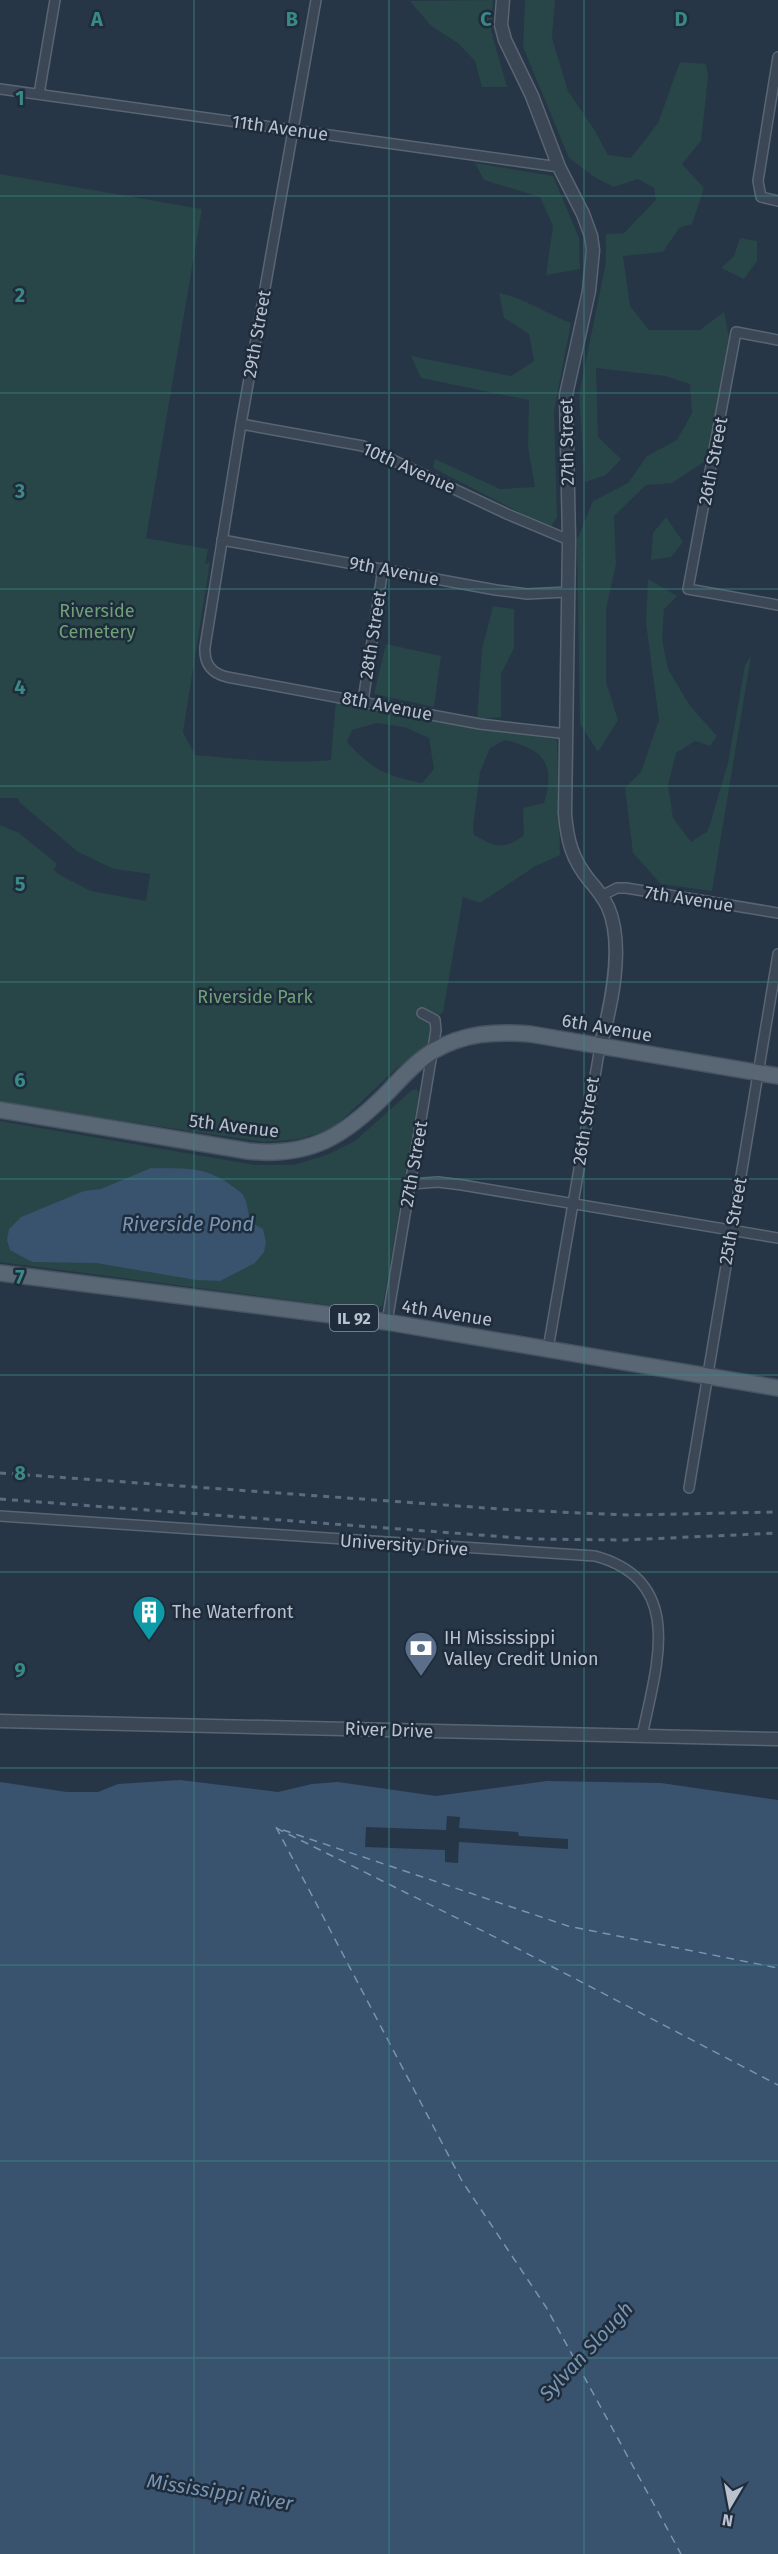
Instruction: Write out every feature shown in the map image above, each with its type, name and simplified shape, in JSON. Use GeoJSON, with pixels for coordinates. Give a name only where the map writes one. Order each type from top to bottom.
{"type":"FeatureCollection","features":[{"type":"Feature","properties":{"kind":"main road","name":"6th Avenue"},"geometry":{"type":"LineString","coordinates":[[431,1052],[462,1038],[497,1032],[530,1034],[778,1076]]}},
{"type":"Feature","properties":{"kind":"main road","name":"5th Avenue"},"geometry":{"type":"LineString","coordinates":[[0,1110],[248,1151],[283,1153],[316,1145],[346,1130],[431,1052]]}},
{"type":"Feature","properties":{"kind":"main road","name":"4th Avenue"},"geometry":{"type":"LineString","coordinates":[[0,1273],[387,1322],[778,1388]]}},
{"type":"Feature","properties":{"kind":"street"},"geometry":{"type":"LineString","coordinates":[[39,94],[55,0]]}},
{"type":"Feature","properties":{"kind":"street","name":"29th Street"},"geometry":{"type":"LineString","coordinates":[[210,668],[205,657],[222,540],[316,0]]}},
{"type":"Feature","properties":{"kind":"street","name":"27th Street"},"geometry":{"type":"LineString","coordinates":[[503,0],[501,25],[505,40],[532,96],[559,167],[583,214],[593,250],[589,291],[566,395],[569,540],[566,813],[569,844],[576,861],[601,896]]}},
{"type":"Feature","properties":{"kind":"street"},"geometry":{"type":"LineString","coordinates":[[778,57],[758,181],[759,194],[765,200],[778,201]]}},
{"type":"Feature","properties":{"kind":"street","name":"11th Avenue"},"geometry":{"type":"LineString","coordinates":[[0,89],[559,167]]}},
{"type":"Feature","properties":{"kind":"street","name":"26th Street"},"geometry":{"type":"LineString","coordinates":[[778,340],[736,332],[688,589],[778,605]]}},
{"type":"Feature","properties":{"kind":"street","name":"10th Avenue"},"geometry":{"type":"LineString","coordinates":[[241,424],[363,446],[507,514],[569,540]]}},
{"type":"Feature","properties":{"kind":"street","name":"9th Avenue"},"geometry":{"type":"LineString","coordinates":[[222,540],[496,590],[527,594],[568,592]]}},
{"type":"Feature","properties":{"kind":"street","name":"28th Street"},"geometry":{"type":"LineString","coordinates":[[363,701],[383,568]]}},
{"type":"Feature","properties":{"kind":"street","name":"8th Avenue"},"geometry":{"type":"LineString","coordinates":[[210,668],[218,675],[227,677],[480,724],[567,734]]}},
{"type":"Feature","properties":{"kind":"street","name":"7th Avenue"},"geometry":{"type":"LineString","coordinates":[[601,896],[617,888],[626,888],[778,913]]}},
{"type":"Feature","properties":{"kind":"street","name":"26th Street"},"geometry":{"type":"LineString","coordinates":[[548,1349],[616,960],[615,929],[607,905],[601,896]]}},
{"type":"Feature","properties":{"kind":"street","name":"25th Street"},"geometry":{"type":"LineString","coordinates":[[689,1488],[778,954]]}},
{"type":"Feature","properties":{"kind":"street","name":"27th Street"},"geometry":{"type":"LineString","coordinates":[[387,1322],[436,1024],[435,1020],[422,1013]]}},
{"type":"Feature","properties":{"kind":"street"},"geometry":{"type":"LineString","coordinates":[[411,1184],[438,1182],[778,1238]]}},
{"type":"Feature","properties":{"kind":"street","name":"University Drive"},"geometry":{"type":"LineString","coordinates":[[0,1516],[585,1556],[608,1560],[636,1576],[654,1601],[658,1617],[658,1651],[642,1736]]}},
{"type":"Feature","properties":{"kind":"street","name":"River Drive"},"geometry":{"type":"LineString","coordinates":[[0,1721],[778,1739]]}},
{"type":"Feature","properties":{"kind":"green space"},"geometry":{"type":"Polygon","coordinates":[[[493,0],[491,31],[507,87],[482,87],[475,61],[458,43],[431,26],[410,1],[493,0]]]}},
{"type":"Feature","properties":{"kind":"green space"},"geometry":{"type":"Polygon","coordinates":[[[525,0],[555,0],[552,38],[568,91],[594,129],[608,155],[631,158],[658,123],[680,62],[706,64],[708,77],[701,141],[682,164],[704,188],[692,224],[679,228],[663,252],[623,256],[630,306],[649,330],[700,330],[724,312],[730,342],[707,460],[672,483],[646,485],[614,516],[616,564],[606,609],[606,682],[618,720],[598,752],[580,724],[577,540],[593,501],[628,483],[647,456],[677,440],[692,413],[690,384],[665,376],[596,368],[598,437],[621,459],[606,475],[585,482],[579,395],[606,262],[606,234],[624,233],[656,200],[654,188],[638,179],[614,187],[596,178],[569,158],[523,47],[525,0]]]}},
{"type":"Feature","properties":{"kind":"green space"},"geometry":{"type":"Polygon","coordinates":[[[475,163],[553,176],[579,238],[580,269],[546,275],[553,226],[540,197],[484,180],[475,163]]]}},
{"type":"Feature","properties":{"kind":"green space"},"geometry":{"type":"Polygon","coordinates":[[[0,174],[202,209],[146,538],[208,549],[205,564],[210,562],[183,732],[195,755],[280,761],[331,760],[336,700],[557,740],[560,855],[534,867],[480,903],[463,897],[443,1012],[431,1022],[432,1029],[427,1045],[397,1068],[341,1121],[328,1130],[300,1139],[265,1142],[0,1103],[0,825],[19,833],[57,864],[54,869],[58,874],[91,891],[146,901],[150,874],[114,869],[78,852],[20,803],[18,798],[0,798],[0,174]],[[377,723],[352,730],[347,742],[373,766],[389,774],[422,783],[434,769],[429,738],[404,727],[377,723]],[[505,740],[490,748],[480,772],[473,827],[474,835],[499,846],[524,835],[523,808],[544,803],[548,778],[544,760],[538,754],[529,748],[505,740]]]}},
{"type":"Feature","properties":{"kind":"green space"},"geometry":{"type":"Polygon","coordinates":[[[740,238],[757,241],[757,261],[744,279],[721,268],[734,256],[740,238]]]}},
{"type":"Feature","properties":{"kind":"green space"},"geometry":{"type":"Polygon","coordinates":[[[499,293],[526,302],[571,323],[554,411],[557,517],[550,528],[433,468],[435,459],[500,489],[535,487],[528,447],[529,400],[421,378],[411,356],[511,376],[534,361],[529,334],[504,318],[499,293]]]}},
{"type":"Feature","properties":{"kind":"green space"},"geometry":{"type":"Polygon","coordinates":[[[666,517],[683,542],[671,557],[651,560],[653,533],[666,517]]]}},
{"type":"Feature","properties":{"kind":"green space"},"geometry":{"type":"Polygon","coordinates":[[[648,579],[677,596],[664,609],[662,640],[668,669],[690,706],[717,736],[710,746],[695,741],[676,753],[668,785],[673,818],[691,842],[708,831],[728,763],[745,665],[751,656],[712,891],[661,884],[633,853],[625,788],[641,772],[659,720],[646,623],[648,579]]]}},
{"type":"Feature","properties":{"kind":"green space"},"geometry":{"type":"Polygon","coordinates":[[[493,606],[514,609],[514,648],[501,674],[501,717],[477,719],[482,649],[493,606]]]}},
{"type":"Feature","properties":{"kind":"green space"},"geometry":{"type":"Polygon","coordinates":[[[386,644],[441,656],[434,707],[374,694],[386,644]]]}},
{"type":"Feature","properties":{"kind":"green space"},"geometry":{"type":"Polygon","coordinates":[[[417,1089],[419,1094],[383,1305],[374,1311],[0,1262],[0,1121],[255,1165],[294,1165],[329,1154],[355,1141],[412,1090],[417,1089]]]}},
{"type":"Feature","properties":{"kind":"water","name":"Riverside Pond"},"geometry":{"type":"Polygon","coordinates":[[[151,1168],[203,1171],[222,1179],[241,1193],[246,1200],[250,1218],[263,1229],[266,1242],[264,1252],[255,1263],[220,1281],[196,1280],[96,1263],[32,1262],[10,1250],[7,1240],[9,1229],[21,1217],[84,1191],[101,1189],[151,1168]]]}},
{"type":"Feature","properties":{"kind":"water"},"geometry":{"type":"Polygon","coordinates":[[[180,1780],[278,1792],[312,1784],[338,1782],[436,1796],[547,1781],[661,1783],[778,1800],[778,2554],[0,2554],[0,1782],[67,1792],[98,1792],[118,1784],[180,1780]]]}},
{"type":"Feature","properties":{"kind":"pier"},"geometry":{"type":"Polygon","coordinates":[[[447,1816],[460,1817],[459,1828],[518,1832],[519,1836],[568,1839],[568,1849],[459,1842],[458,1863],[445,1862],[445,1850],[365,1847],[366,1827],[446,1830],[447,1816]]]}},
{"type":"Feature","properties":{"kind":"ferry route"},"geometry":{"type":"LineString","coordinates":[[276,1827],[462,2181],[546,2307],[681,2554]]}},
{"type":"Feature","properties":{"kind":"ferry route"},"geometry":{"type":"LineString","coordinates":[[276,1828],[505,1942],[778,2085]]}},
{"type":"Feature","properties":{"kind":"ferry route"},"geometry":{"type":"LineString","coordinates":[[283,1830],[568,1926],[778,1968]]}},
{"type":"Feature","properties":{"kind":"railway"},"geometry":{"type":"LineString","coordinates":[[0,1473],[514,1510],[628,1515],[778,1512]]}},
{"type":"Feature","properties":{"kind":"railway"},"geometry":{"type":"LineString","coordinates":[[0,1499],[533,1539],[625,1540],[778,1533]]}},
{"type":"Feature","properties":{"kind":"place","name":"The Waterfront"},"geometry":{"type":"Point","coordinates":[149,1641]}},
{"type":"Feature","properties":{"kind":"place","name":"IH Mississippi Valley Credit Union"},"geometry":{"type":"Point","coordinates":[421,1677]}},
{"type":"Feature","properties":{"kind":"park label","name":"Riverside Cemetery"},"geometry":{"type":"Point","coordinates":[97,621]}},
{"type":"Feature","properties":{"kind":"park label","name":"Riverside Park"},"geometry":{"type":"Point","coordinates":[255,997]}},
{"type":"Feature","properties":{"kind":"water label","name":"Sylvan Slough"},"geometry":{"type":"Point","coordinates":[586,2351]}},
{"type":"Feature","properties":{"kind":"water label","name":"Mississippi River"},"geometry":{"type":"Point","coordinates":[220,2492]}}]}
